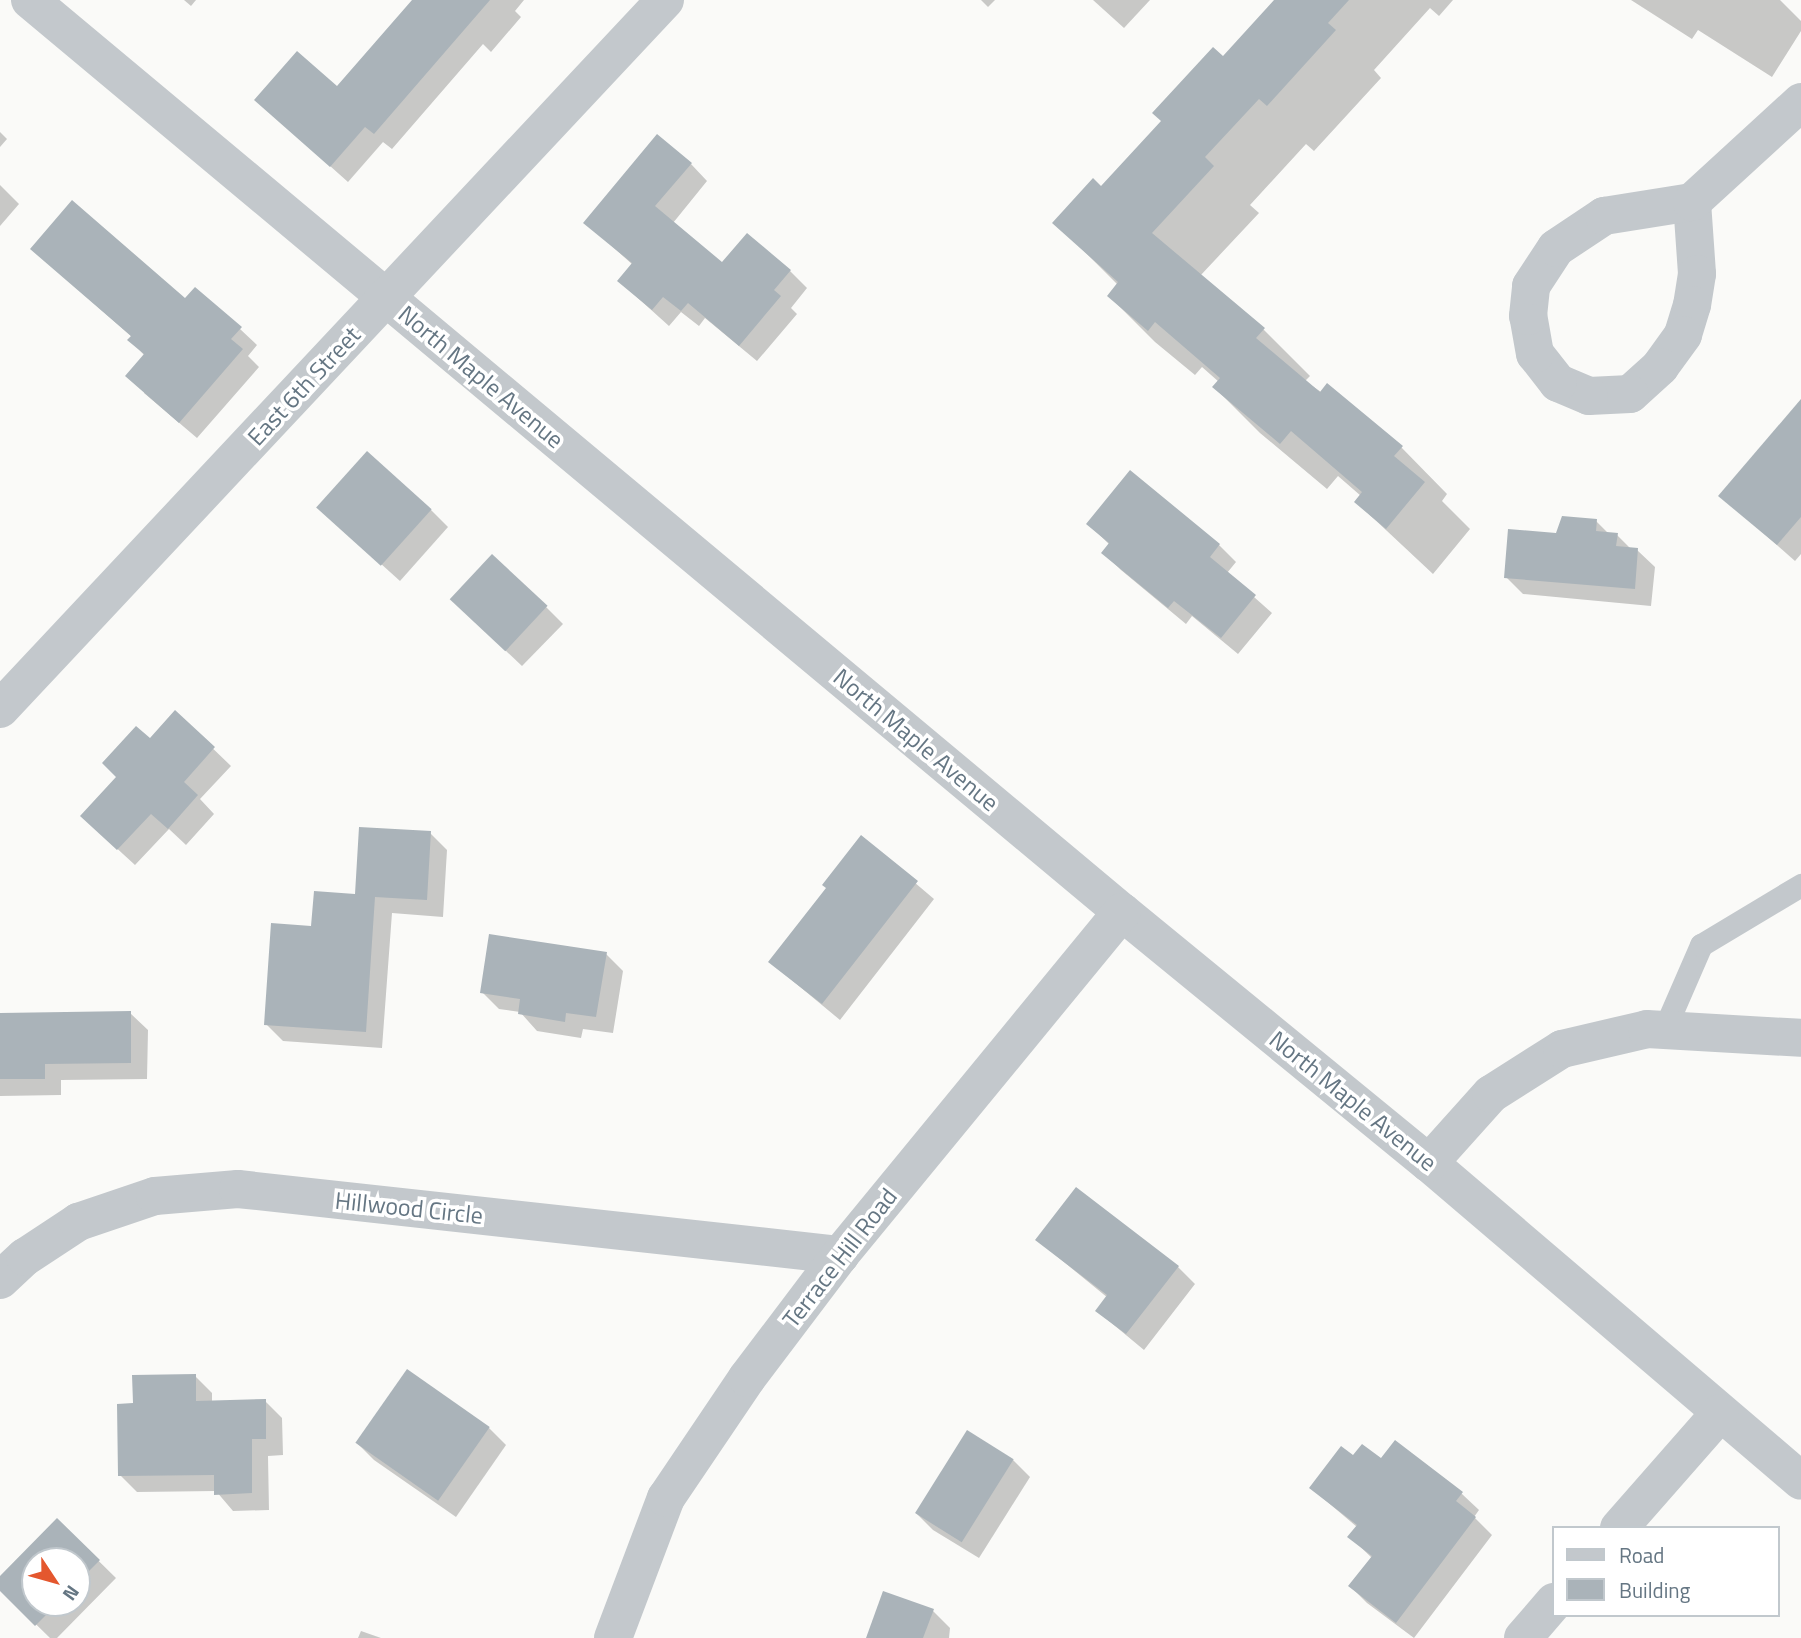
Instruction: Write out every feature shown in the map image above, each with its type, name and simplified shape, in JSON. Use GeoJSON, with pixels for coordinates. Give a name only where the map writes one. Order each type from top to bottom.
{"type":"FeatureCollection","features":[{"type":"Feature","properties":{"kind":"street","name":"North Maple Avenue"},"geometry":{"type":"LineString","coordinates":[[30,0],[1122,912],[1429,1163],[1801,1481]]}},
{"type":"Feature","properties":{"kind":"street","name":"East 6th Street"},"geometry":{"type":"LineString","coordinates":[[0,709],[665,0]]}},
{"type":"Feature","properties":{"kind":"street"},"geometry":{"type":"LineString","coordinates":[[1692,202],[1697,274],[1692,305],[1683,335],[1660,367],[1630,394],[1589,396],[1558,383],[1535,354],[1528,316],[1531,286],[1556,248],[1604,216],[1692,202],[1801,102]]}},
{"type":"Feature","properties":{"kind":"street","name":"Terrace Hill Road"},"geometry":{"type":"LineString","coordinates":[[613,1638],[666,1498],[747,1378],[840,1255],[1122,912]]}},
{"type":"Feature","properties":{"kind":"street"},"geometry":{"type":"LineString","coordinates":[[1429,1163],[1491,1094],[1562,1049],[1647,1029],[1801,1038]]}},
{"type":"Feature","properties":{"kind":"street","name":"Hillwood Circle"},"geometry":{"type":"LineString","coordinates":[[0,1280],[25,1257],[78,1222],[155,1196],[238,1189],[840,1255]]}},
{"type":"Feature","properties":{"kind":"street"},"geometry":{"type":"LineString","coordinates":[[1621,1526],[1720,1413]]}},
{"type":"Feature","properties":{"kind":"street"},"geometry":{"type":"LineString","coordinates":[[1523,1638],[1552,1604]]}},
{"type":"Feature","properties":{"kind":"lane"},"geometry":{"type":"LineString","coordinates":[[1664,1030],[1701,945],[1801,885]]}},
{"type":"Feature","properties":{"kind":"building"},"geometry":{"type":"Polygon","coordinates":[[[412,0],[490,0],[374,134],[365,127],[330,167],[254,100],[297,51],[337,86],[412,0]]]}},
{"type":"Feature","properties":{"kind":"building"},"geometry":{"type":"Polygon","coordinates":[[[1274,0],[1349,0],[1328,23],[1336,30],[1267,106],[1259,99],[1205,157],[1214,166],[1152,233],[1265,328],[1256,338],[1320,392],[1327,383],[1403,446],[1394,456],[1425,482],[1386,529],[1354,502],[1362,492],[1291,431],[1280,444],[1212,387],[1220,378],[1155,322],[1148,331],[1107,296],[1118,282],[1052,223],[1093,178],[1101,186],[1161,121],[1152,113],[1213,47],[1223,56],[1274,0]]]}},
{"type":"Feature","properties":{"kind":"building"},"geometry":{"type":"Polygon","coordinates":[[[657,134],[692,163],[655,206],[722,262],[747,233],[791,270],[774,290],[781,296],[739,346],[688,303],[681,311],[663,297],[652,310],[617,281],[632,263],[583,223],[657,134]]]}},
{"type":"Feature","properties":{"kind":"building"},"geometry":{"type":"Polygon","coordinates":[[[72,200],[185,298],[195,287],[242,327],[231,339],[243,349],[179,423],[125,376],[144,354],[127,340],[131,336],[30,249],[72,200]]]}},
{"type":"Feature","properties":{"kind":"building"},"geometry":{"type":"Polygon","coordinates":[[[1801,399],[1801,517],[1777,545],[1718,496],[1801,399]]]}},
{"type":"Feature","properties":{"kind":"building"},"geometry":{"type":"Polygon","coordinates":[[[367,451],[432,509],[381,566],[316,507],[367,451]]]}},
{"type":"Feature","properties":{"kind":"building"},"geometry":{"type":"Polygon","coordinates":[[[1130,470],[1220,544],[1210,557],[1256,595],[1221,638],[1174,601],[1168,608],[1101,553],[1109,543],[1086,524],[1130,470]]]}},
{"type":"Feature","properties":{"kind":"building"},"geometry":{"type":"Polygon","coordinates":[[[1562,516],[1597,519],[1596,531],[1618,533],[1616,546],[1638,548],[1635,589],[1504,578],[1508,529],[1556,533],[1562,516]]]}},
{"type":"Feature","properties":{"kind":"building"},"geometry":{"type":"Polygon","coordinates":[[[492,554],[548,606],[505,651],[450,599],[492,554]]]}},
{"type":"Feature","properties":{"kind":"building"},"geometry":{"type":"Polygon","coordinates":[[[175,710],[215,747],[184,782],[198,795],[168,829],[151,814],[117,850],[80,816],[116,777],[102,763],[136,726],[150,738],[175,710]]]}},
{"type":"Feature","properties":{"kind":"building"},"geometry":{"type":"Polygon","coordinates":[[[359,827],[431,831],[427,900],[375,897],[366,1032],[264,1025],[271,923],[311,926],[314,891],[355,894],[359,827]]]}},
{"type":"Feature","properties":{"kind":"building"},"geometry":{"type":"Polygon","coordinates":[[[861,835],[918,881],[822,1004],[768,962],[826,888],[822,885],[861,835]]]}},
{"type":"Feature","properties":{"kind":"building"},"geometry":{"type":"Polygon","coordinates":[[[489,934],[607,952],[596,1017],[566,1013],[565,1022],[518,1014],[520,999],[480,993],[489,934]]]}},
{"type":"Feature","properties":{"kind":"building"},"geometry":{"type":"Polygon","coordinates":[[[131,1011],[131,1063],[45,1064],[45,1079],[0,1079],[0,1013],[131,1011]]]}},
{"type":"Feature","properties":{"kind":"building"},"geometry":{"type":"Polygon","coordinates":[[[1076,1187],[1179,1266],[1126,1334],[1095,1311],[1107,1295],[1035,1240],[1076,1187]]]}},
{"type":"Feature","properties":{"kind":"building"},"geometry":{"type":"Polygon","coordinates":[[[407,1369],[490,1427],[438,1501],[355,1443],[407,1369]]]}},
{"type":"Feature","properties":{"kind":"building"},"geometry":{"type":"Polygon","coordinates":[[[196,1374],[196,1401],[266,1399],[266,1439],[252,1439],[252,1493],[214,1495],[214,1475],[118,1476],[117,1404],[133,1403],[132,1375],[196,1374]]]}},
{"type":"Feature","properties":{"kind":"building"},"geometry":{"type":"Polygon","coordinates":[[[967,1430],[1014,1459],[962,1542],[915,1513],[967,1430]]]}},
{"type":"Feature","properties":{"kind":"building"},"geometry":{"type":"Polygon","coordinates":[[[1395,1440],[1463,1492],[1456,1501],[1476,1517],[1396,1623],[1348,1586],[1372,1556],[1347,1537],[1357,1525],[1309,1488],[1341,1446],[1353,1455],[1362,1444],[1381,1458],[1395,1440]]]}},
{"type":"Feature","properties":{"kind":"building"},"geometry":{"type":"Polygon","coordinates":[[[57,1518],[87,1547],[28,1547],[57,1518]]]}},
{"type":"Feature","properties":{"kind":"building"},"geometry":{"type":"Polygon","coordinates":[[[91,1551],[100,1560],[91,1569],[91,1551]]]}},
{"type":"Feature","properties":{"kind":"building"},"geometry":{"type":"Polygon","coordinates":[[[21,1555],[21,1612],[0,1591],[0,1576],[21,1555]]]}},
{"type":"Feature","properties":{"kind":"building"},"geometry":{"type":"Polygon","coordinates":[[[883,1591],[934,1609],[923,1638],[866,1638],[883,1591]]]}},
{"type":"Feature","properties":{"kind":"building"},"geometry":{"type":"Polygon","coordinates":[[[26,1617],[44,1617],[35,1626],[26,1617]]]}}]}
